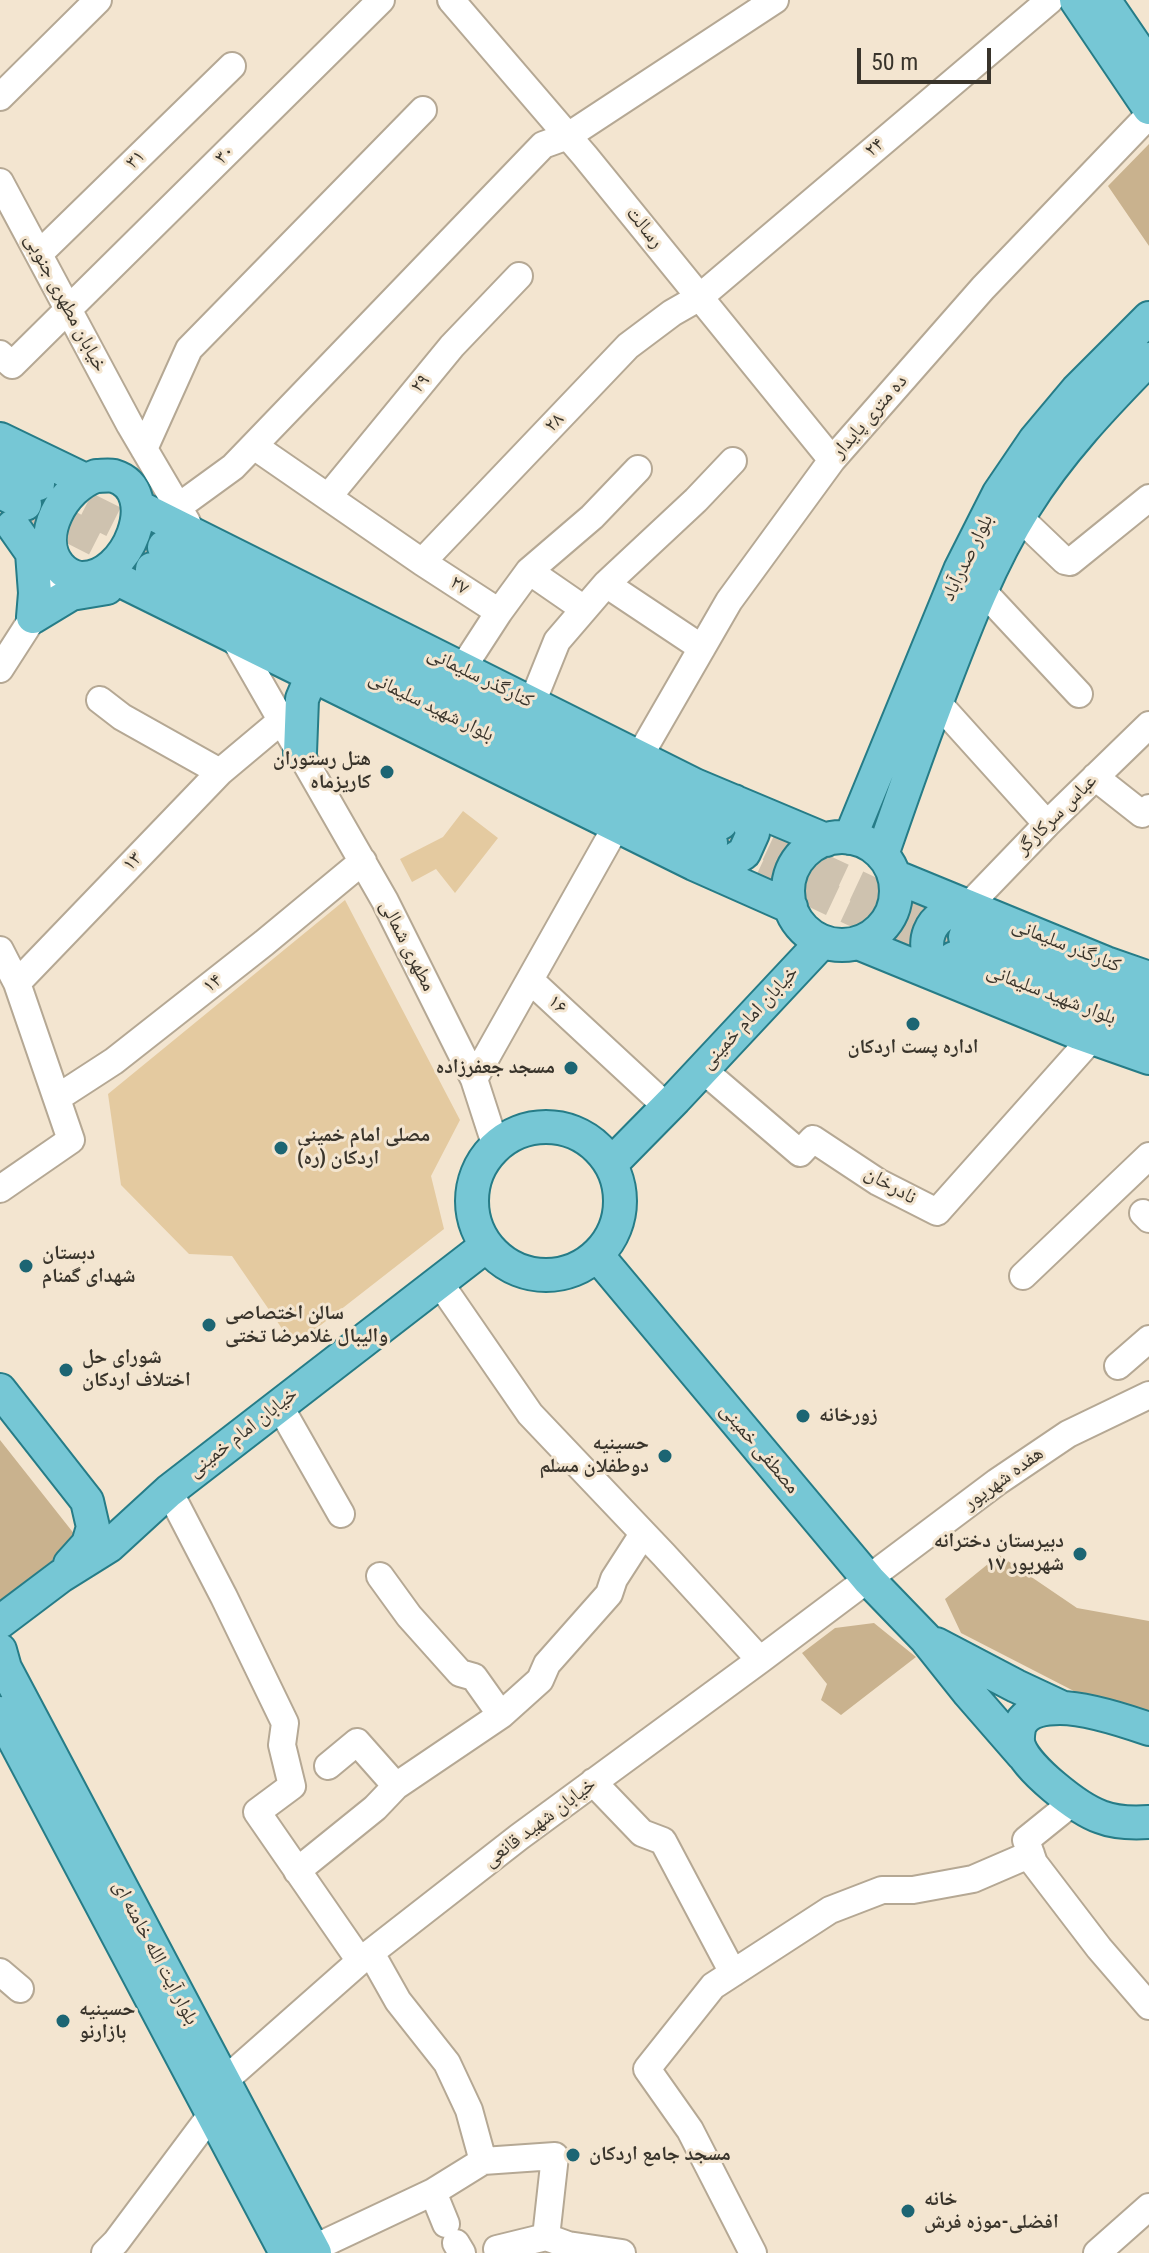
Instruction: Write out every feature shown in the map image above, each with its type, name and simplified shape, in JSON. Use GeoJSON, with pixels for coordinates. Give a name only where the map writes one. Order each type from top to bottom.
{"type":"FeatureCollection","features":[{"type":"Feature","properties":{"kind":"main road"},"geometry":{"type":"LineString","coordinates":[[1076,0],[1149,108]]}},
{"type":"Feature","properties":{"kind":"main road"},"geometry":{"type":"LineString","coordinates":[[1104,0],[1144,49]]}},
{"type":"Feature","properties":{"kind":"main road","name":"بلوار صدرآباد"},"geometry":{"type":"LineString","coordinates":[[838,839],[960,570],[999,493],[1035,440],[1077,390],[1149,318]]}},
{"type":"Feature","properties":{"kind":"main road","name":"بلوار صدرآباد"},"geometry":{"type":"LineString","coordinates":[[888,865],[937,702],[981,589],[1019,517],[1059,457],[1149,359]]}},
{"type":"Feature","properties":{"kind":"main road"},"geometry":{"type":"LineString","coordinates":[[0,439],[85,480]]}},
{"type":"Feature","properties":{"kind":"main road"},"geometry":{"type":"LineString","coordinates":[[0,465],[32,553],[33,617]]}},
{"type":"Feature","properties":{"kind":"main road"},"geometry":{"type":"LineString","coordinates":[[56,557],[52,524],[62,505],[85,480],[96,476],[113,476],[132,495],[137,526],[120,558],[138,569]]}},
{"type":"Feature","properties":{"kind":"main road","name":"کنارگذر سلیمانی"},"geometry":{"type":"LineString","coordinates":[[132,495],[195,536],[639,757],[791,907]]}},
{"type":"Feature","properties":{"kind":"main road"},"geometry":{"type":"LineString","coordinates":[[15,505],[75,578],[138,569]]}},
{"type":"Feature","properties":{"kind":"main road"},"geometry":{"type":"LineString","coordinates":[[33,617],[71,594],[138,569]]}},
{"type":"Feature","properties":{"kind":"main road","name":"کنارگذر سلیمانی"},"geometry":{"type":"LineString","coordinates":[[138,569],[233,636],[617,825],[838,839]]}},
{"type":"Feature","properties":{"kind":"main road","name":"بلوار شهید سلیمانی"},"geometry":{"type":"LineString","coordinates":[[138,569],[715,833]]}},
{"type":"Feature","properties":{"kind":"main road"},"geometry":{"type":"LineString","coordinates":[[300,753],[302,699],[312,675]]}},
{"type":"Feature","properties":{"kind":"main road"},"geometry":{"type":"LineString","coordinates":[[838,839],[868,844],[888,865],[896,892],[893,909],[885,924],[873,935],[858,943],[840,945],[822,942],[800,925],[788,896],[790,878],[797,861],[810,848],[838,839]]}},
{"type":"Feature","properties":{"kind":"main road","name":"کنارگذر سلیمانی"},"geometry":{"type":"LineString","coordinates":[[888,865],[957,945],[1092,1038],[1149,1058]]}},
{"type":"Feature","properties":{"kind":"main road","name":"خیابان امام خمینی"},"geometry":{"type":"LineString","coordinates":[[611,1164],[822,942]]}},
{"type":"Feature","properties":{"kind":"main road","name":"کنارگذر سلیمانی"},"geometry":{"type":"LineString","coordinates":[[858,943],[957,945],[1149,978]]}},
{"type":"Feature","properties":{"kind":"main road","name":"بلوار شهید سلیمانی"},"geometry":{"type":"LineString","coordinates":[[957,945],[1149,1006]]}},
{"type":"Feature","properties":{"kind":"main road","name":"بلوار شهید سلیمانی"},"geometry":{"type":"LineString","coordinates":[[957,945],[1111,1018],[1149,1030]]}},
{"type":"Feature","properties":{"kind":"main road"},"geometry":{"type":"LineString","coordinates":[[535,1128],[557,1128],[579,1134],[597,1146],[611,1164],[619,1187],[620,1212],[612,1235],[597,1255],[576,1269],[552,1275],[527,1273],[504,1263],[486,1246],[474,1216],[474,1184],[482,1164],[496,1147],[514,1134],[535,1128]]}},
{"type":"Feature","properties":{"kind":"main road","name":"خیابان امام خمینی"},"geometry":{"type":"LineString","coordinates":[[0,1622],[61,1576],[109,1546],[163,1496],[486,1246]]}},
{"type":"Feature","properties":{"kind":"main road","name":"مصطفی خمینی"},"geometry":{"type":"LineString","coordinates":[[597,1255],[869,1580],[926,1639],[1035,1768],[1073,1802],[1099,1817],[1149,1822]]}},
{"type":"Feature","properties":{"kind":"main road"},"geometry":{"type":"LineString","coordinates":[[0,1390],[87,1501],[93,1527],[88,1544],[61,1576]]}},
{"type":"Feature","properties":{"kind":"main road"},"geometry":{"type":"LineString","coordinates":[[87,1501],[111,1513],[131,1515],[163,1496]]}},
{"type":"Feature","properties":{"kind":"main road","name":"مصطفی خمینی"},"geometry":{"type":"LineString","coordinates":[[926,1639],[1063,1708]]}},
{"type":"Feature","properties":{"kind":"main road","name":"بلوار آیت الله خامنه ای"},"geometry":{"type":"LineString","coordinates":[[0,1650],[5,1668],[223,2082],[304,2252]]}},
{"type":"Feature","properties":{"kind":"main road"},"geometry":{"type":"LineString","coordinates":[[1023,1755],[1017,1737],[1022,1719],[1029,1714],[1063,1708],[1149,1729]]}},
{"type":"Feature","properties":{"kind":"main road","name":"بلوار آیت الله خامنه ای"},"geometry":{"type":"LineString","coordinates":[[0,1713],[211,2115],[304,2252]]}},
{"type":"Feature","properties":{"kind":"street"},"geometry":{"type":"LineString","coordinates":[[0,97],[98,0]]}},
{"type":"Feature","properties":{"kind":"street","name":"۳۰"},"geometry":{"type":"LineString","coordinates":[[0,354],[12,365],[381,0]]}},
{"type":"Feature","properties":{"kind":"street","name":"رسالت"},"geometry":{"type":"LineString","coordinates":[[451,0],[568,136],[832,460]]}},
{"type":"Feature","properties":{"kind":"street"},"geometry":{"type":"LineString","coordinates":[[178,507],[233,467],[543,145],[568,136],[775,0]]}},
{"type":"Feature","properties":{"kind":"street","name":"۲۴"},"geometry":{"type":"LineString","coordinates":[[700,297],[1050,0]]}},
{"type":"Feature","properties":{"kind":"street","name":"۳۱"},"geometry":{"type":"LineString","coordinates":[[39,254],[232,66]]}},
{"type":"Feature","properties":{"kind":"street"},"geometry":{"type":"LineString","coordinates":[[144,449],[189,349],[423,110]]}},
{"type":"Feature","properties":{"kind":"street","name":"ده متری پایدار"},"geometry":{"type":"LineString","coordinates":[[639,757],[729,601],[832,460],[983,288],[1149,115]]}},
{"type":"Feature","properties":{"kind":"street","name":"خیابان مطهری جنوبی"},"geometry":{"type":"LineString","coordinates":[[0,182],[130,425],[195,536]]}},
{"type":"Feature","properties":{"kind":"street","name":"۲۹"},"geometry":{"type":"LineString","coordinates":[[328,497],[452,346],[519,276]]}},
{"type":"Feature","properties":{"kind":"street","name":"۲۸"},"geometry":{"type":"LineString","coordinates":[[422,562],[628,346],[672,313],[700,297]]}},
{"type":"Feature","properties":{"kind":"street"},"geometry":{"type":"LineString","coordinates":[[130,425],[132,495]]}},
{"type":"Feature","properties":{"kind":"street","name":"۲۷"},"geometry":{"type":"LineString","coordinates":[[254,446],[499,612]]}},
{"type":"Feature","properties":{"kind":"street"},"geometry":{"type":"LineString","coordinates":[[532,703],[557,641],[606,584],[733,461]]}},
{"type":"Feature","properties":{"kind":"street"},"geometry":{"type":"LineString","coordinates":[[462,669],[529,571],[592,517],[638,469]]}},
{"type":"Feature","properties":{"kind":"street"},"geometry":{"type":"LineString","coordinates":[[1019,517],[1065,561],[1070,562],[1149,498]]}},
{"type":"Feature","properties":{"kind":"street"},"geometry":{"type":"LineString","coordinates":[[0,669],[33,617],[56,557]]}},
{"type":"Feature","properties":{"kind":"street"},"geometry":{"type":"LineString","coordinates":[[529,571],[584,609]]}},
{"type":"Feature","properties":{"kind":"street"},"geometry":{"type":"LineString","coordinates":[[606,584],[702,648]]}},
{"type":"Feature","properties":{"kind":"street"},"geometry":{"type":"LineString","coordinates":[[981,589],[1079,694]]}},
{"type":"Feature","properties":{"kind":"street","name":"مطهری شمالی"},"geometry":{"type":"LineString","coordinates":[[233,636],[363,861],[474,1079],[496,1147]]}},
{"type":"Feature","properties":{"kind":"street"},"geometry":{"type":"LineString","coordinates":[[100,700],[122,717],[220,772]]}},
{"type":"Feature","properties":{"kind":"street"},"geometry":{"type":"LineString","coordinates":[[937,702],[1047,824]]}},
{"type":"Feature","properties":{"kind":"street","name":"۱۳"},"geometry":{"type":"LineString","coordinates":[[17,983],[220,772],[282,720]]}},
{"type":"Feature","properties":{"kind":"street","name":"عباس سرکارگر"},"geometry":{"type":"LineString","coordinates":[[957,945],[1047,824],[1149,725]]}},
{"type":"Feature","properties":{"kind":"street"},"geometry":{"type":"LineString","coordinates":[[1095,777],[1142,814],[1149,808]]}},
{"type":"Feature","properties":{"kind":"street"},"geometry":{"type":"LineString","coordinates":[[530,980],[617,825]]}},
{"type":"Feature","properties":{"kind":"street","name":"۱۴"},"geometry":{"type":"LineString","coordinates":[[57,1098],[114,1061],[363,861]]}},
{"type":"Feature","properties":{"kind":"street"},"geometry":{"type":"LineString","coordinates":[[0,950],[17,983],[71,1140],[0,1189]]}},
{"type":"Feature","properties":{"kind":"street","name":"۱۶"},"geometry":{"type":"LineString","coordinates":[[474,1079],[530,980],[667,1107]]}},
{"type":"Feature","properties":{"kind":"street","name":"نادرخان"},"geometry":{"type":"LineString","coordinates":[[702,1069],[800,1153],[813,1139],[878,1182],[937,1212],[1092,1038]]}},
{"type":"Feature","properties":{"kind":"street"},"geometry":{"type":"LineString","coordinates":[[1023,1276],[1149,1156]]}},
{"type":"Feature","properties":{"kind":"street"},"geometry":{"type":"LineString","coordinates":[[439,1282],[530,1414],[760,1660]]}},
{"type":"Feature","properties":{"kind":"street"},"geometry":{"type":"LineString","coordinates":[[1118,1366],[1149,1339]]}},
{"type":"Feature","properties":{"kind":"street","name":"هفده شهریور"},"geometry":{"type":"LineString","coordinates":[[869,1580],[997,1482],[1068,1434],[1149,1395]]}},
{"type":"Feature","properties":{"kind":"street"},"geometry":{"type":"LineString","coordinates":[[279,1405],[341,1514]]}},
{"type":"Feature","properties":{"kind":"street"},"geometry":{"type":"LineString","coordinates":[[163,1496],[224,1597],[285,1723],[282,1745],[292,1786],[257,1812],[297,1871],[447,2063],[469,2110],[483,2161]]}},
{"type":"Feature","properties":{"kind":"street"},"geometry":{"type":"LineString","coordinates":[[297,1871],[375,1808],[396,1786],[501,1715],[540,1680],[547,1664],[609,1594],[614,1579],[643,1534]]}},
{"type":"Feature","properties":{"kind":"street"},"geometry":{"type":"LineString","coordinates":[[380,1576],[409,1616],[460,1673],[474,1677],[501,1715]]}},
{"type":"Feature","properties":{"kind":"street","name":"خیابان شهید قانعی"},"geometry":{"type":"LineString","coordinates":[[223,2082],[365,1957],[519,1837],[869,1580]]}},
{"type":"Feature","properties":{"kind":"street"},"geometry":{"type":"LineString","coordinates":[[328,1766],[357,1742],[396,1786]]}},
{"type":"Feature","properties":{"kind":"street"},"geometry":{"type":"LineString","coordinates":[[593,1782],[642,1833],[663,1841],[733,1973]]}},
{"type":"Feature","properties":{"kind":"street"},"geometry":{"type":"LineString","coordinates":[[1073,1802],[1026,1840],[1034,1863],[1099,1948],[1149,2006]]}},
{"type":"Feature","properties":{"kind":"street"},"geometry":{"type":"LineString","coordinates":[[753,2253],[690,2130],[647,2069],[713,1986],[830,1910],[882,1890],[913,1890],[973,1879],[1031,1854]]}},
{"type":"Feature","properties":{"kind":"street"},"geometry":{"type":"LineString","coordinates":[[116,2249],[211,2115],[223,2082]]}},
{"type":"Feature","properties":{"kind":"street"},"geometry":{"type":"LineString","coordinates":[[304,2252],[433,2192],[483,2161],[555,2156],[546,2237]]}},
{"type":"Feature","properties":{"kind":"street"},"geometry":{"type":"LineString","coordinates":[[433,2192],[455,2240]]}},
{"type":"Feature","properties":{"kind":"street"},"geometry":{"type":"LineString","coordinates":[[1106,2246],[1149,2207]]}},
{"type":"Feature","properties":{"kind":"street"},"geometry":{"type":"LineString","coordinates":[[493,2252],[546,2237],[568,2245],[622,2253]]}},
{"type":"Feature","properties":{"kind":"shaded area"},"geometry":{"type":"Polygon","coordinates":[[[1149,144],[1149,246],[1108,186],[1149,144]]]}},
{"type":"Feature","properties":{"kind":"shaded area"},"geometry":{"type":"Polygon","coordinates":[[[0,1440],[79,1540],[0,1601],[0,1440]]]}},
{"type":"Feature","properties":{"kind":"shaded area"},"geometry":{"type":"Polygon","coordinates":[[[999,1555],[1077,1608],[1149,1621],[1149,1718],[1105,1707],[961,1633],[945,1599],[999,1555]]]}},
{"type":"Feature","properties":{"kind":"shaded area"},"geometry":{"type":"Polygon","coordinates":[[[874,1623],[916,1657],[841,1715],[821,1700],[827,1684],[802,1653],[835,1628],[874,1623]]]}},
{"type":"Feature","properties":{"kind":"building"},"geometry":{"type":"Polygon","coordinates":[[[463,811],[498,838],[455,893],[436,869],[412,882],[400,859],[443,837],[463,811]]]}},
{"type":"Feature","properties":{"kind":"building","name":"مصلی امام خمینی (ره) اردکان"},"geometry":{"type":"Polygon","coordinates":[[[345,900],[460,1120],[431,1176],[444,1229],[294,1346],[232,1256],[189,1254],[121,1185],[108,1094],[345,900]]]}},
{"type":"Feature","properties":{"kind":"tunnel"},"geometry":{"type":"LineString","coordinates":[[42,486],[164,547]]}},
{"type":"Feature","properties":{"kind":"tunnel"},"geometry":{"type":"LineString","coordinates":[[25,504],[147,566]]}},
{"type":"Feature","properties":{"kind":"tunnel"},"geometry":{"type":"LineString","coordinates":[[726,825],[959,934]]}},
{"type":"Feature","properties":{"kind":"tunnel"},"geometry":{"type":"LineString","coordinates":[[717,846],[951,956]]}},
{"type":"Feature","properties":{"kind":"place","name":"هتل رستوران کاریزماه"},"geometry":{"type":"Point","coordinates":[387,772]}},
{"type":"Feature","properties":{"kind":"place","name":"اداره پست اردکان"},"geometry":{"type":"Point","coordinates":[913,1024]}},
{"type":"Feature","properties":{"kind":"place","name":"مسجد جعفرزاده"},"geometry":{"type":"Point","coordinates":[571,1068]}},
{"type":"Feature","properties":{"kind":"place","name":"مصلی امام خمینی (ره) اردکان"},"geometry":{"type":"Point","coordinates":[281,1148]}},
{"type":"Feature","properties":{"kind":"place","name":"دبستان شهدای گمنام"},"geometry":{"type":"Point","coordinates":[26,1266]}},
{"type":"Feature","properties":{"kind":"place","name":"سالن اختصاصی والیبال غلامرضا تختی"},"geometry":{"type":"Point","coordinates":[209,1325]}},
{"type":"Feature","properties":{"kind":"place","name":"شورای حل اختلاف اردکان"},"geometry":{"type":"Point","coordinates":[66,1370]}},
{"type":"Feature","properties":{"kind":"place","name":"زورخانه"},"geometry":{"type":"Point","coordinates":[803,1416]}},
{"type":"Feature","properties":{"kind":"place","name":"حسینیه دوطفلان مسلم"},"geometry":{"type":"Point","coordinates":[665,1456]}},
{"type":"Feature","properties":{"kind":"place","name":"دبیرستان دخترانه ۱۷ شهریور"},"geometry":{"type":"Point","coordinates":[1080,1554]}},
{"type":"Feature","properties":{"kind":"place","name":"حسینیه بازارنو"},"geometry":{"type":"Point","coordinates":[63,2021]}},
{"type":"Feature","properties":{"kind":"place","name":"مسجد جامع اردکان"},"geometry":{"type":"Point","coordinates":[573,2155]}},
{"type":"Feature","properties":{"kind":"place","name":"خانه افضلی-موزه فرش"},"geometry":{"type":"Point","coordinates":[908,2211]}}]}
